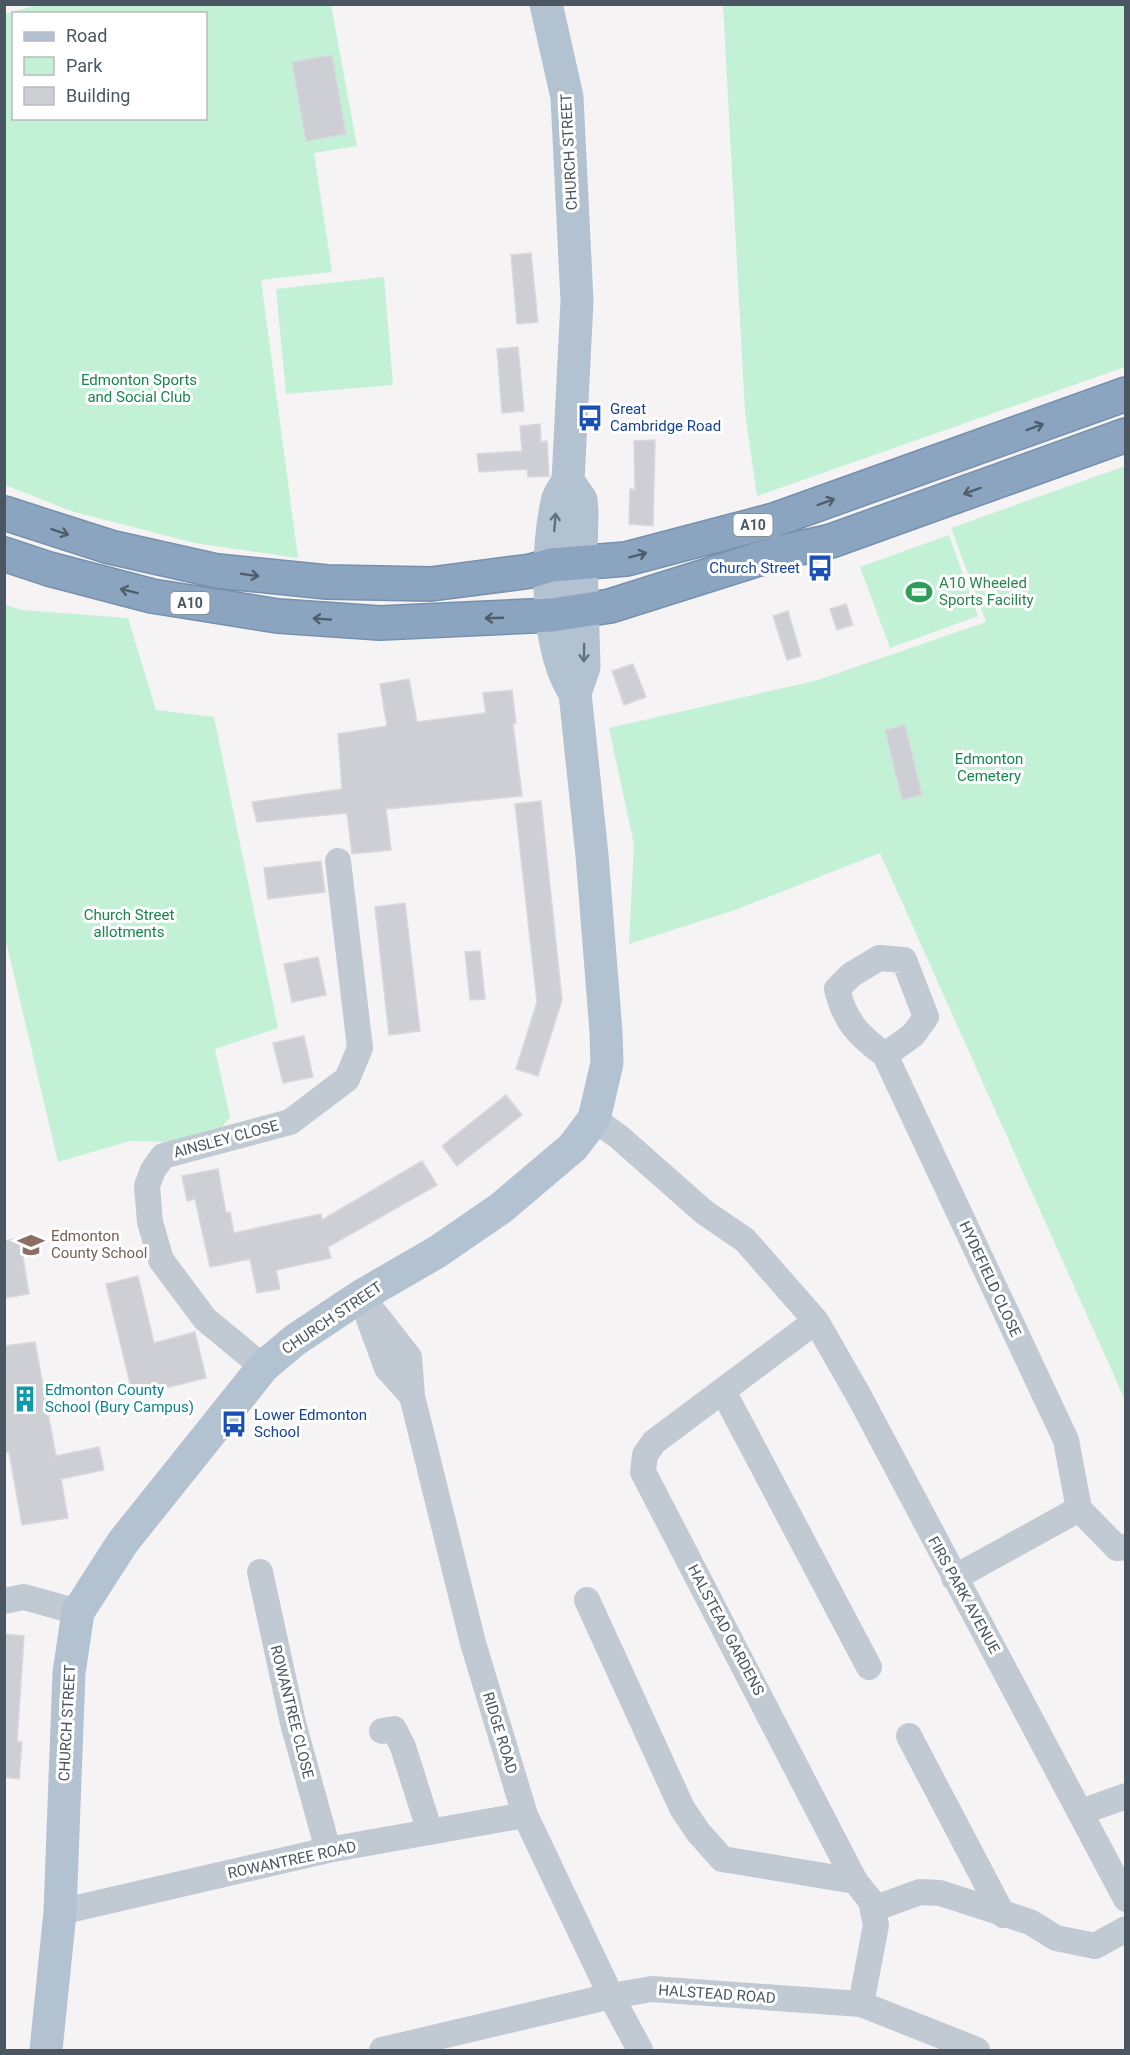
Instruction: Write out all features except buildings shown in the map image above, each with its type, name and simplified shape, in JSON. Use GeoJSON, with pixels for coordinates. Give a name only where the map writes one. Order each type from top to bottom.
{"type":"FeatureCollection","features":[{"type":"Feature","properties":{"kind":"highway","name":"A10"},"geometry":{"type":"LineString","coordinates":[[566,589],[626,559],[774,520],[1125,394]]}},
{"type":"Feature","properties":{"kind":"highway","name":"A10"},"geometry":{"type":"LineString","coordinates":[[4,554],[49,569],[152,596],[278,616],[380,623],[662,573],[677,574],[689,580],[831,540],[1125,435]]}},
{"type":"Feature","properties":{"kind":"highway"},"geometry":{"type":"LineString","coordinates":[[992,442],[1005,478]]}},
{"type":"Feature","properties":{"kind":"highway","name":"A10"},"geometry":{"type":"LineString","coordinates":[[4,513],[110,548],[217,571],[327,582],[431,584],[531,571],[566,589]]}},
{"type":"Feature","properties":{"kind":"main road","name":"CHURCH STREET"},"geometry":{"type":"LineString","coordinates":[[46,2050],[60,1912],[69,1673],[78,1612],[123,1542],[263,1367],[295,1340],[361,1296],[437,1252],[501,1208],[573,1147],[594,1119],[607,1063],[606,1032],[592,855],[575,693],[562,669],[566,589],[582,511],[581,500],[568,481],[576,290],[567,97],[546,4]]}},
{"type":"Feature","properties":{"kind":"street","name":"AINSLEY CLOSE"},"geometry":{"type":"LineString","coordinates":[[263,1367],[205,1319],[161,1260],[150,1222],[147,1186],[153,1170],[163,1156],[290,1122],[346,1079],[360,1048],[338,861]]}},
{"type":"Feature","properties":{"kind":"street","name":"HYDEFIELD CLOSE"},"geometry":{"type":"LineString","coordinates":[[885,1055],[1066,1440],[1079,1509]]}},
{"type":"Feature","properties":{"kind":"street","name":"FIRS PARK AVENUE"},"geometry":{"type":"LineString","coordinates":[[594,1119],[619,1137],[704,1212],[734,1251],[794,1296],[816,1321],[859,1396],[1125,1899]]}},
{"type":"Feature","properties":{"kind":"street","name":"RIDGE ROAD"},"geometry":{"type":"LineString","coordinates":[[361,1296],[409,1357],[412,1396],[473,1643],[525,1815],[610,1996],[640,2050]]}},
{"type":"Feature","properties":{"kind":"street","name":"HALSTEAD GARDENS"},"geometry":{"type":"LineString","coordinates":[[816,1321],[654,1442],[645,1455],[644,1472],[855,1881],[871,1901],[873,1909]]}},
{"type":"Feature","properties":{"kind":"street"},"geometry":{"type":"LineString","coordinates":[[723,1391],[869,1667]]}},
{"type":"Feature","properties":{"kind":"street"},"geometry":{"type":"LineString","coordinates":[[954,1578],[1079,1509],[1117,1548],[1125,1547]]}},
{"type":"Feature","properties":{"kind":"street","name":"ROWANTREE CLOSE"},"geometry":{"type":"LineString","coordinates":[[260,1572],[293,1723],[328,1850]]}},
{"type":"Feature","properties":{"kind":"street"},"geometry":{"type":"LineString","coordinates":[[14,1599],[44,1600],[78,1612]]}},
{"type":"Feature","properties":{"kind":"street"},"geometry":{"type":"LineString","coordinates":[[587,1600],[682,1808],[698,1832],[722,1859],[855,1881]]}},
{"type":"Feature","properties":{"kind":"street"},"geometry":{"type":"LineString","coordinates":[[382,1731],[394,1729],[403,1747],[430,1832]]}},
{"type":"Feature","properties":{"kind":"street"},"geometry":{"type":"LineString","coordinates":[[909,1736],[1003,1915]]}},
{"type":"Feature","properties":{"kind":"street"},"geometry":{"type":"LineString","coordinates":[[1081,1812],[1125,1796]]}},
{"type":"Feature","properties":{"kind":"street","name":"ROWANTREE ROAD"},"geometry":{"type":"LineString","coordinates":[[60,1912],[328,1850],[525,1815]]}},
{"type":"Feature","properties":{"kind":"street"},"geometry":{"type":"LineString","coordinates":[[861,2004],[876,1925],[873,1909],[920,1892],[940,1893],[1030,1922],[1056,1938],[1095,1946],[1125,1929]]}},
{"type":"Feature","properties":{"kind":"street","name":"HALSTEAD ROAD"},"geometry":{"type":"LineString","coordinates":[[382,2050],[610,1996],[652,1989],[861,2004],[977,2050]]}},
{"type":"Feature","properties":{"kind":"green space","name":"Edmonton Sports and Social Club"},"geometry":{"type":"Polygon","coordinates":[[[42,4],[331,5],[357,146],[314,153],[332,272],[261,280],[298,558],[195,543],[74,512],[5,485],[5,14],[12,12],[12,120],[207,120],[207,12],[12,12],[42,4]]]}},
{"type":"Feature","properties":{"kind":"green space"},"geometry":{"type":"Polygon","coordinates":[[[723,5],[1125,5],[1125,367],[757,496],[745,412],[723,5]]]}},
{"type":"Feature","properties":{"kind":"green space"},"geometry":{"type":"Polygon","coordinates":[[[384,277],[393,385],[286,394],[276,289],[384,277]]]}},
{"type":"Feature","properties":{"kind":"green space","name":"Edmonton Cemetery"},"geometry":{"type":"Polygon","coordinates":[[[1125,466],[1125,1400],[880,853],[735,910],[629,944],[634,845],[609,728],[818,680],[986,622],[951,528],[1125,466]]]}},
{"type":"Feature","properties":{"kind":"green space","name":"A10 Wheeled Sports Facility"},"geometry":{"type":"Polygon","coordinates":[[[949,535],[978,616],[890,648],[860,567],[949,535]]]}},
{"type":"Feature","properties":{"kind":"green space","name":"Church Street allotments"},"geometry":{"type":"Polygon","coordinates":[[[4,604],[21,610],[128,618],[156,710],[214,717],[278,1028],[215,1049],[230,1117],[209,1143],[130,1141],[58,1162],[5,937],[4,604]]]}},
{"type":"Feature","properties":{"kind":"place","name":"Great Cambridge Road"},"geometry":{"type":"Point","coordinates":[590,418]}},
{"type":"Feature","properties":{"kind":"place","name":"Church Street"},"geometry":{"type":"Point","coordinates":[820,568]}},
{"type":"Feature","properties":{"kind":"place","name":"A10 Wheeled Sports Facility"},"geometry":{"type":"Point","coordinates":[919,592]}},
{"type":"Feature","properties":{"kind":"place","name":"Edmonton County School"},"geometry":{"type":"Point","coordinates":[31,1245]}},
{"type":"Feature","properties":{"kind":"place","name":"Edmonton County School (Bury Campus)"},"geometry":{"type":"Point","coordinates":[25,1399]}},
{"type":"Feature","properties":{"kind":"place","name":"Lower Edmonton School"},"geometry":{"type":"Point","coordinates":[234,1424]}}]}
